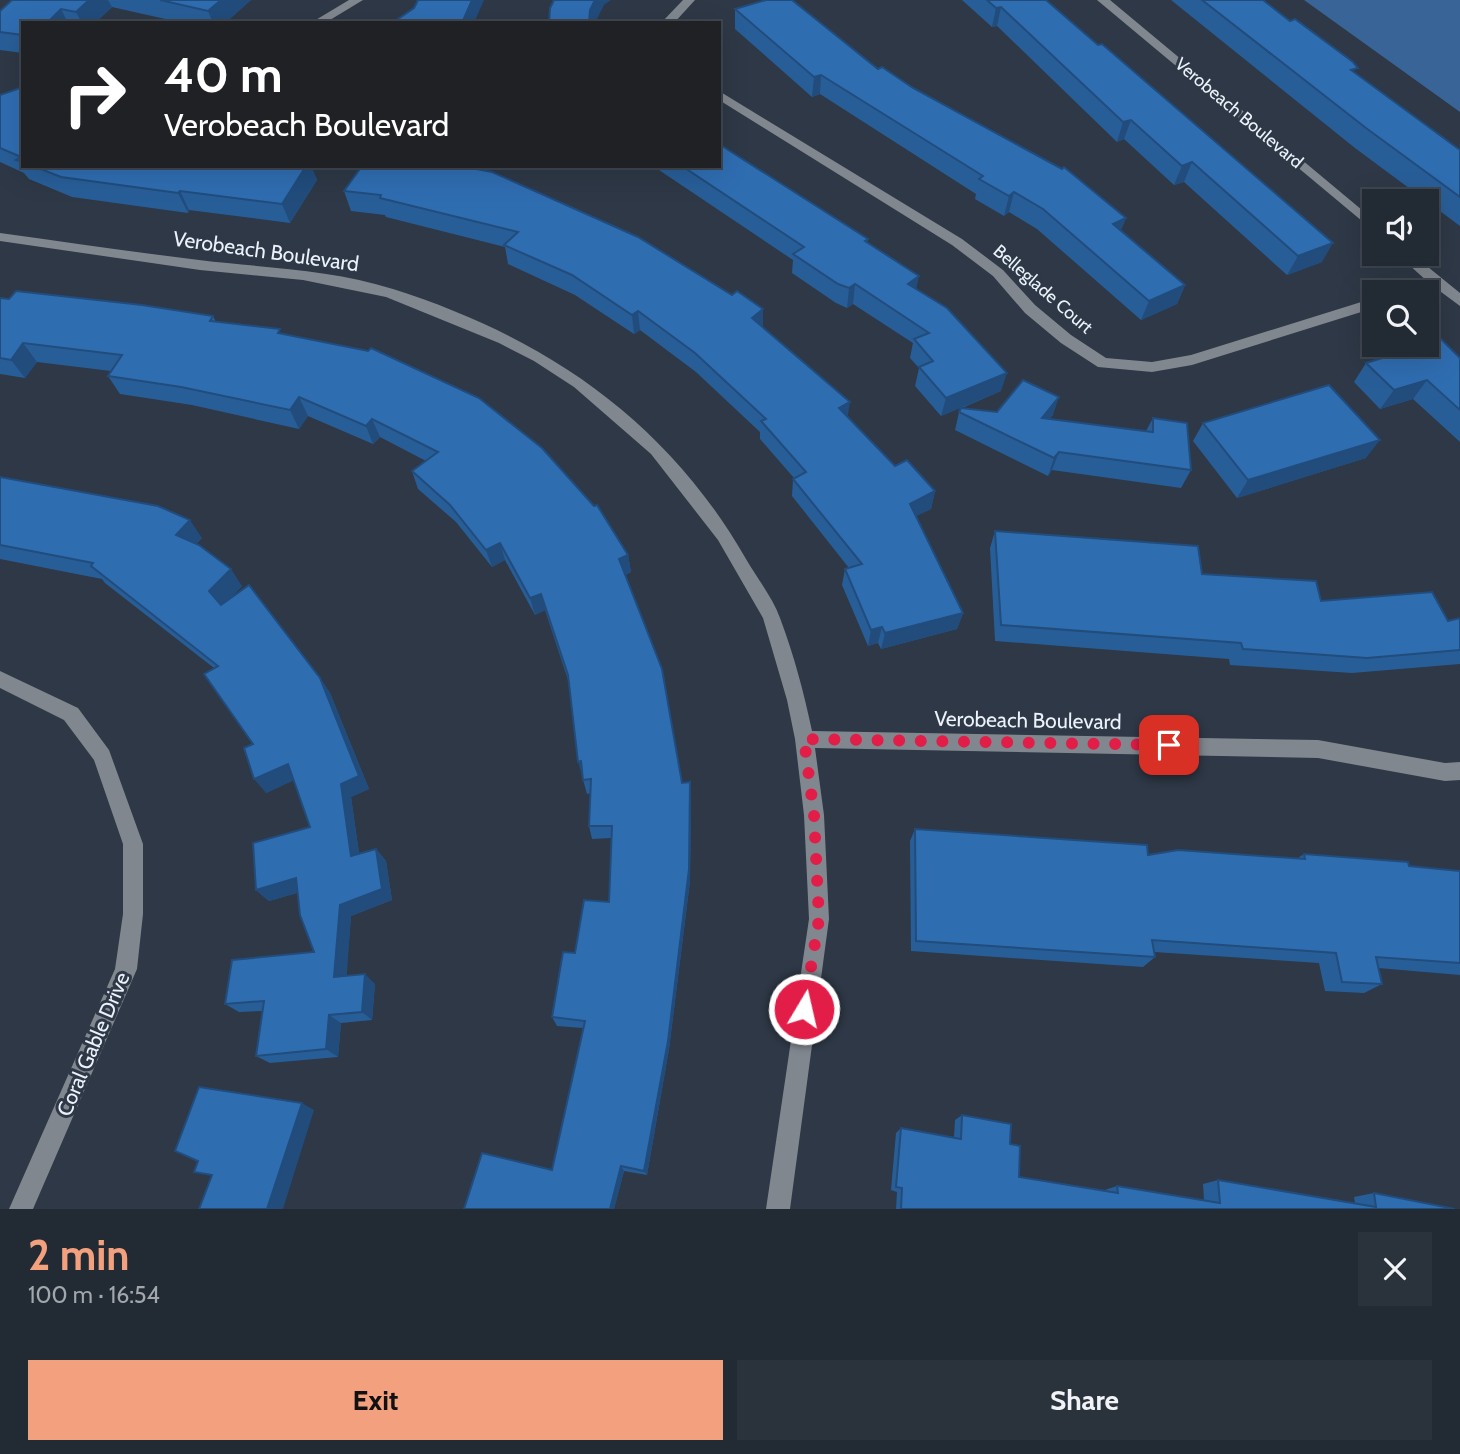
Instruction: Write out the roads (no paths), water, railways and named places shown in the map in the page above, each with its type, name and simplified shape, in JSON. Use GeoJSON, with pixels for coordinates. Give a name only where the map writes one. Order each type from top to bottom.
{"type":"FeatureCollection","features":[{"type":"Feature","properties":{"kind":"street"},"geometry":{"type":"LineString","coordinates":[[320,21],[357,0]]}},
{"type":"Feature","properties":{"kind":"street"},"geometry":{"type":"LineString","coordinates":[[669,21],[689,0]]}},
{"type":"Feature","properties":{"kind":"street","name":"Verobeach Boulevard"},"geometry":{"type":"LineString","coordinates":[[1103,0],[1362,217]]}},
{"type":"Feature","properties":{"kind":"street","name":"Belleglade Court"},"geometry":{"type":"LineString","coordinates":[[721,97],[957,242],[998,273],[1030,309],[1066,339],[1103,363],[1152,368],[1192,360],[1362,307]]}},
{"type":"Feature","properties":{"kind":"street","name":"Verobeach Boulevard"},"geometry":{"type":"LineString","coordinates":[[0,237],[200,265],[303,275],[388,293],[504,339],[539,357],[579,383],[657,450],[723,535],[771,617],[796,700],[804,739],[814,815],[819,919],[778,1209]]}},
{"type":"Feature","properties":{"kind":"street"},"geometry":{"type":"LineString","coordinates":[[1418,266],[1433,280]]}},
{"type":"Feature","properties":{"kind":"street"},"geometry":{"type":"LineString","coordinates":[[1439,285],[1460,301]]}},
{"type":"Feature","properties":{"kind":"street","name":"Coral Gable Drive"},"geometry":{"type":"LineString","coordinates":[[0,679],[72,714],[102,756],[133,844],[133,914],[126,969],[92,1052],[21,1209]]}},
{"type":"Feature","properties":{"kind":"street","name":"Verobeach Boulevard"},"geometry":{"type":"LineString","coordinates":[[804,739],[1318,749],[1445,772],[1460,771]]}}]}
